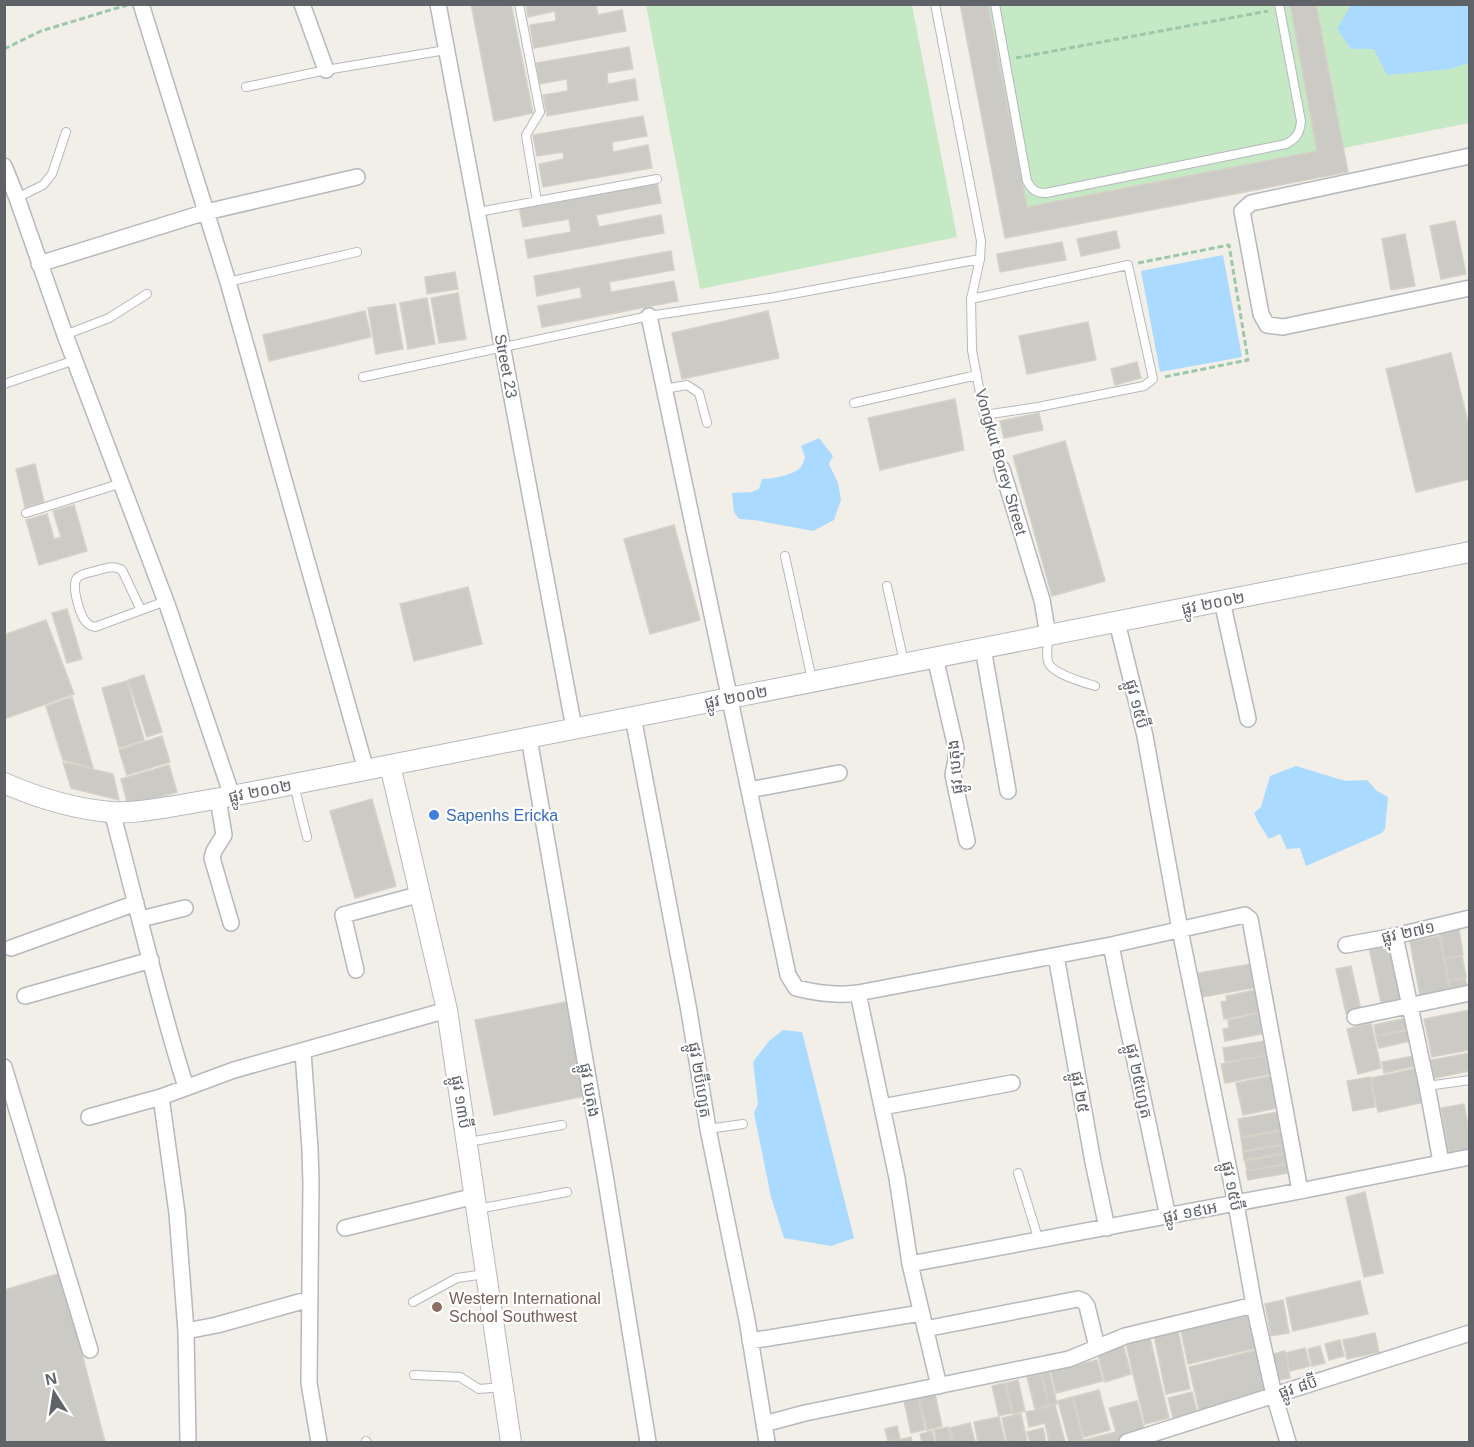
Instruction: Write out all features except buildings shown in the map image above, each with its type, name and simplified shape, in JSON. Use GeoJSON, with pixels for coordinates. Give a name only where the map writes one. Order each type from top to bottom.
{"type":"FeatureCollection","features":[{"type":"Feature","properties":{"kind":"street"},"geometry":{"type":"LineString","coordinates":[[141,4],[228,282],[366,770]]}},
{"type":"Feature","properties":{"kind":"street"},"geometry":{"type":"LineString","coordinates":[[302,4],[326,70]]}},
{"type":"Feature","properties":{"kind":"street","name":"Street 23"},"geometry":{"type":"LineString","coordinates":[[438,4],[574,728]]}},
{"type":"Feature","properties":{"kind":"street"},"geometry":{"type":"LineString","coordinates":[[1470,156],[1251,203],[1242,211],[1261,314],[1267,324],[1283,327],[1470,288]]}},
{"type":"Feature","properties":{"kind":"street"},"geometry":{"type":"LineString","coordinates":[[4,166],[11,201],[39,264],[166,601],[225,797],[224,835],[212,858],[231,922]]}},
{"type":"Feature","properties":{"kind":"street"},"geometry":{"type":"LineString","coordinates":[[39,264],[206,212],[357,177]]}},
{"type":"Feature","properties":{"kind":"street"},"geometry":{"type":"LineString","coordinates":[[649,316],[788,975],[796,988],[844,995],[858,993],[1111,945],[1245,915],[1250,919],[1300,1191]]}},
{"type":"Feature","properties":{"kind":"street","name":"Vongkut Borey Street"},"geometry":{"type":"LineString","coordinates":[[1002,469],[1042,600],[1048,635]]}},
{"type":"Feature","properties":{"kind":"street","name":"ផ្លូវ ២០០២"},"geometry":{"type":"LineString","coordinates":[[4,783],[21,791],[75,807],[112,812],[136,812],[366,770],[1470,552]]}},
{"type":"Feature","properties":{"kind":"street"},"geometry":{"type":"LineString","coordinates":[[1222,601],[1248,719]]}},
{"type":"Feature","properties":{"kind":"street","name":"ផ្លូវ ១៥ប៊ី"},"geometry":{"type":"LineString","coordinates":[[1117,622],[1145,736],[1180,930],[1236,1204],[1254,1305],[1287,1443]]}},
{"type":"Feature","properties":{"kind":"street"},"geometry":{"type":"LineString","coordinates":[[983,648],[1008,791]]}},
{"type":"Feature","properties":{"kind":"street","name":"ផ្លូវ បេតុង"},"geometry":{"type":"LineString","coordinates":[[935,657],[956,748],[953,775],[967,841]]}},
{"type":"Feature","properties":{"kind":"street","name":"ផ្លូវ ២ប៊ីហ្សេត"},"geometry":{"type":"LineString","coordinates":[[633,717],[767,1443]]}},
{"type":"Feature","properties":{"kind":"street","name":"ផ្លូវ បេតុង"},"geometry":{"type":"LineString","coordinates":[[529,738],[605,1175],[648,1443]]}},
{"type":"Feature","properties":{"kind":"street","name":"ផ្លូវ ១៣ប៊ី"},"geometry":{"type":"LineString","coordinates":[[390,765],[447,1010],[511,1443]]}},
{"type":"Feature","properties":{"kind":"street"},"geometry":{"type":"LineString","coordinates":[[749,790],[839,772]]}},
{"type":"Feature","properties":{"kind":"street"},"geometry":{"type":"LineString","coordinates":[[112,812],[168,1030],[186,1087]]}},
{"type":"Feature","properties":{"kind":"street"},"geometry":{"type":"LineString","coordinates":[[356,970],[343,915],[421,894]]}},
{"type":"Feature","properties":{"kind":"street"},"geometry":{"type":"LineString","coordinates":[[11,948],[136,903]]}},
{"type":"Feature","properties":{"kind":"street"},"geometry":{"type":"LineString","coordinates":[[141,919],[185,908]]}},
{"type":"Feature","properties":{"kind":"street","name":"ផ្លុវ ២៧១"},"geometry":{"type":"LineString","coordinates":[[1346,945],[1470,918]]}},
{"type":"Feature","properties":{"kind":"street"},"geometry":{"type":"LineString","coordinates":[[1395,936],[1428,1086],[1441,1162]]}},
{"type":"Feature","properties":{"kind":"street","name":"ផ្លូវ ២៥ហ្សេត"},"geometry":{"type":"LineString","coordinates":[[1111,945],[1168,1217]]}},
{"type":"Feature","properties":{"kind":"street","name":"ផ្លូវ ២៥"},"geometry":{"type":"LineString","coordinates":[[1056,956],[1107,1228]]}},
{"type":"Feature","properties":{"kind":"street"},"geometry":{"type":"LineString","coordinates":[[25,996],[151,960]]}},
{"type":"Feature","properties":{"kind":"street"},"geometry":{"type":"LineString","coordinates":[[858,993],[897,1178],[910,1264],[939,1386]]}},
{"type":"Feature","properties":{"kind":"street"},"geometry":{"type":"LineString","coordinates":[[1355,1017],[1470,993]]}},
{"type":"Feature","properties":{"kind":"street"},"geometry":{"type":"LineString","coordinates":[[89,1117],[161,1096],[234,1070],[447,1010]]}},
{"type":"Feature","properties":{"kind":"street"},"geometry":{"type":"LineString","coordinates":[[303,1052],[310,1149],[309,1383],[319,1443]]}},
{"type":"Feature","properties":{"kind":"street"},"geometry":{"type":"LineString","coordinates":[[4,1067],[90,1350]]}},
{"type":"Feature","properties":{"kind":"street"},"geometry":{"type":"LineString","coordinates":[[882,1107],[1012,1083]]}},
{"type":"Feature","properties":{"kind":"street"},"geometry":{"type":"LineString","coordinates":[[161,1096],[177,1213],[186,1331],[188,1443]]}},
{"type":"Feature","properties":{"kind":"street","name":"ផ្លូវ ១៩អេ"},"geometry":{"type":"LineString","coordinates":[[910,1264],[1236,1204],[1470,1156]]}},
{"type":"Feature","properties":{"kind":"street"},"geometry":{"type":"LineString","coordinates":[[345,1228],[476,1203]]}},
{"type":"Feature","properties":{"kind":"street"},"geometry":{"type":"LineString","coordinates":[[186,1331],[310,1299]]}},
{"type":"Feature","properties":{"kind":"street"},"geometry":{"type":"LineString","coordinates":[[925,1329],[1078,1299],[1087,1306],[1097,1347]]}},
{"type":"Feature","properties":{"kind":"street"},"geometry":{"type":"LineString","coordinates":[[764,1424],[805,1413],[1069,1359],[1125,1336],[1254,1305]]}},
{"type":"Feature","properties":{"kind":"street"},"geometry":{"type":"LineString","coordinates":[[750,1341],[921,1313]]}},
{"type":"Feature","properties":{"kind":"street","name":"ផ្លូវ ៨ប៊ី"},"geometry":{"type":"LineString","coordinates":[[1127,1443],[1470,1333]]}},
{"type":"Feature","properties":{"kind":"lane"},"geometry":{"type":"LineString","coordinates":[[519,4],[540,112],[526,135],[537,201]]}},
{"type":"Feature","properties":{"kind":"lane","name":"Vongkut Borey Street"},"geometry":{"type":"LineString","coordinates":[[935,4],[981,241],[980,258],[971,299],[972,350],[984,415],[1002,469]]}},
{"type":"Feature","properties":{"kind":"lane"},"geometry":{"type":"LineString","coordinates":[[995,4],[1027,181],[1030,188],[1037,193],[1286,144],[1295,139],[1300,132],[1301,121],[1280,6]]}},
{"type":"Feature","properties":{"kind":"lane"},"geometry":{"type":"LineString","coordinates":[[246,87],[326,70],[446,50]]}},
{"type":"Feature","properties":{"kind":"lane"},"geometry":{"type":"LineString","coordinates":[[11,201],[43,185],[52,174],[66,132]]}},
{"type":"Feature","properties":{"kind":"lane"},"geometry":{"type":"LineString","coordinates":[[478,212],[657,179]]}},
{"type":"Feature","properties":{"kind":"lane"},"geometry":{"type":"LineString","coordinates":[[228,282],[357,252]]}},
{"type":"Feature","properties":{"kind":"lane"},"geometry":{"type":"LineString","coordinates":[[363,377],[649,316],[776,297],[980,258]]}},
{"type":"Feature","properties":{"kind":"lane"},"geometry":{"type":"LineString","coordinates":[[971,299],[1128,265],[1153,379],[1144,386],[984,415]]}},
{"type":"Feature","properties":{"kind":"lane"},"geometry":{"type":"LineString","coordinates":[[65,334],[109,318],[147,294]]}},
{"type":"Feature","properties":{"kind":"lane"},"geometry":{"type":"LineString","coordinates":[[4,384],[75,360]]}},
{"type":"Feature","properties":{"kind":"lane"},"geometry":{"type":"LineString","coordinates":[[854,403],[976,375]]}},
{"type":"Feature","properties":{"kind":"lane"},"geometry":{"type":"LineString","coordinates":[[664,389],[687,385],[699,393],[707,423]]}},
{"type":"Feature","properties":{"kind":"lane"},"geometry":{"type":"LineString","coordinates":[[26,513],[122,483]]}},
{"type":"Feature","properties":{"kind":"lane"},"geometry":{"type":"LineString","coordinates":[[785,556],[812,682]]}},
{"type":"Feature","properties":{"kind":"lane"},"geometry":{"type":"LineString","coordinates":[[141,610],[122,570],[118,567],[80,575],[76,579],[74,588],[83,618],[88,625],[95,627],[166,601]]}},
{"type":"Feature","properties":{"kind":"lane"},"geometry":{"type":"LineString","coordinates":[[887,586],[904,663]]}},
{"type":"Feature","properties":{"kind":"lane"},"geometry":{"type":"LineString","coordinates":[[1048,635],[1047,661],[1052,669],[1095,686]]}},
{"type":"Feature","properties":{"kind":"lane"},"geometry":{"type":"LineString","coordinates":[[294,784],[307,837]]}},
{"type":"Feature","properties":{"kind":"lane"},"geometry":{"type":"LineString","coordinates":[[1428,1086],[1470,1080]]}},
{"type":"Feature","properties":{"kind":"lane"},"geometry":{"type":"LineString","coordinates":[[708,1129],[743,1124]]}},
{"type":"Feature","properties":{"kind":"lane"},"geometry":{"type":"LineString","coordinates":[[467,1142],[562,1125]]}},
{"type":"Feature","properties":{"kind":"lane"},"geometry":{"type":"LineString","coordinates":[[1018,1173],[1039,1241]]}},
{"type":"Feature","properties":{"kind":"lane"},"geometry":{"type":"LineString","coordinates":[[476,1203],[567,1192]]}},
{"type":"Feature","properties":{"kind":"lane"},"geometry":{"type":"LineString","coordinates":[[413,1302],[457,1278],[486,1274]]}},
{"type":"Feature","properties":{"kind":"lane"},"geometry":{"type":"LineString","coordinates":[[414,1376],[460,1377],[479,1389],[502,1387]]}},
{"type":"Feature","properties":{"kind":"path"},"geometry":{"type":"LineString","coordinates":[[4,49],[40,30],[128,4]]}},
{"type":"Feature","properties":{"kind":"path"},"geometry":{"type":"LineString","coordinates":[[1005,60],[1280,6]]}},
{"type":"Feature","properties":{"kind":"path"},"geometry":{"type":"LineString","coordinates":[[1128,265],[1229,245],[1248,360],[1153,379]]}},
{"type":"Feature","properties":{"kind":"green space"},"geometry":{"type":"Polygon","coordinates":[[[646,5],[912,5],[957,237],[700,289],[646,5]]]}},
{"type":"Feature","properties":{"kind":"green space"},"geometry":{"type":"Polygon","coordinates":[[[966,5],[1469,5],[1469,123],[1004,216],[966,5]]]}},
{"type":"Feature","properties":{"kind":"water"},"geometry":{"type":"Polygon","coordinates":[[[1351,5],[1469,5],[1469,63],[1450,69],[1387,75],[1374,49],[1351,49],[1337,29],[1351,5]]]}},
{"type":"Feature","properties":{"kind":"water"},"geometry":{"type":"Polygon","coordinates":[[[1223,255],[1242,357],[1160,372],[1141,271],[1223,255]]]}},
{"type":"Feature","properties":{"kind":"water"},"geometry":{"type":"Polygon","coordinates":[[[819,438],[833,456],[829,464],[838,483],[841,500],[834,520],[813,531],[739,519],[734,512],[732,493],[752,492],[759,489],[762,479],[783,476],[798,470],[805,457],[801,446],[819,438]]]}},
{"type":"Feature","properties":{"kind":"water"},"geometry":{"type":"Polygon","coordinates":[[[1296,766],[1345,781],[1367,780],[1377,791],[1388,797],[1385,829],[1382,833],[1306,866],[1300,848],[1287,849],[1280,834],[1269,839],[1254,813],[1261,807],[1270,776],[1296,766]]]}},
{"type":"Feature","properties":{"kind":"water"},"geometry":{"type":"Polygon","coordinates":[[[783,1030],[802,1032],[854,1238],[831,1246],[784,1238],[771,1197],[754,1113],[758,1104],[753,1062],[769,1041],[783,1030]]]}},
{"type":"Feature","properties":{"kind":"place","name":"Sapenhs Ericka"},"geometry":{"type":"Point","coordinates":[434,815]}},
{"type":"Feature","properties":{"kind":"place","name":"Western International School Southwest"},"geometry":{"type":"Point","coordinates":[437,1307]}}]}
